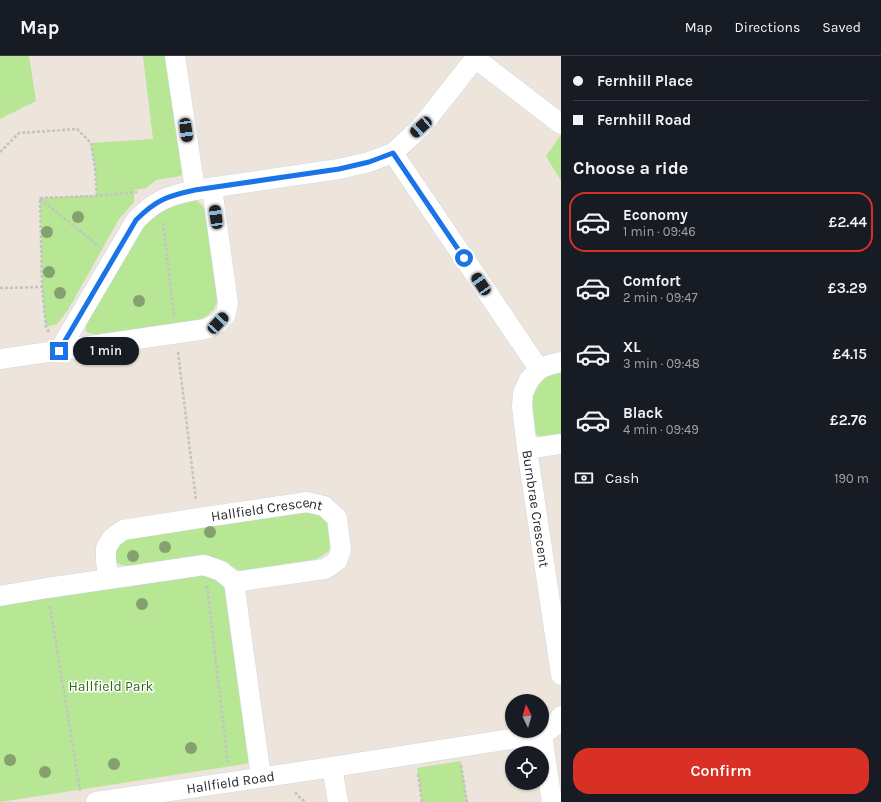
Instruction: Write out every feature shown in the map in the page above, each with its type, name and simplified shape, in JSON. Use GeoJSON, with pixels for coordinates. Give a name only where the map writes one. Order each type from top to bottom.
{"type":"FeatureCollection","features":[{"type":"Feature","properties":{"kind":"street"},"geometry":{"type":"LineString","coordinates":[[0,359],[206,329],[218,323],[226,314],[228,303],[175,56]]}},
{"type":"Feature","properties":{"kind":"street"},"geometry":{"type":"LineString","coordinates":[[59,351],[136,220],[147,209],[160,200],[177,194],[339,169],[369,162],[393,153],[421,127],[476,57],[561,124]]}},
{"type":"Feature","properties":{"kind":"street"},"geometry":{"type":"LineString","coordinates":[[393,153],[539,369],[561,362]]}},
{"type":"Feature","properties":{"kind":"street","name":"Burnbrae Crescent"},"geometry":{"type":"LineString","coordinates":[[539,369],[530,380],[523,393],[522,406],[527,450],[561,675]]}},
{"type":"Feature","properties":{"kind":"street"},"geometry":{"type":"LineString","coordinates":[[527,450],[561,444]]}},
{"type":"Feature","properties":{"kind":"street","name":"Hallfield Crescent"},"geometry":{"type":"LineString","coordinates":[[108,579],[106,548],[112,538],[123,530],[307,502],[324,506],[337,518],[341,550],[337,560],[325,569],[234,582]]}},
{"type":"Feature","properties":{"kind":"street"},"geometry":{"type":"LineString","coordinates":[[0,596],[204,565],[221,571],[234,582],[261,777]]}},
{"type":"Feature","properties":{"kind":"street"},"geometry":{"type":"LineString","coordinates":[[549,730],[557,723],[561,716]]}},
{"type":"Feature","properties":{"kind":"street","name":"Hallfield Road"},"geometry":{"type":"LineString","coordinates":[[97,799],[332,767],[517,738]]}},
{"type":"Feature","properties":{"kind":"street"},"geometry":{"type":"LineString","coordinates":[[543,738],[552,802]]}},
{"type":"Feature","properties":{"kind":"street"},"geometry":{"type":"LineString","coordinates":[[332,767],[338,802]]}},
{"type":"Feature","properties":{"kind":"path"},"geometry":{"type":"LineString","coordinates":[[0,152],[19,133],[78,129],[91,143],[97,196]]}},
{"type":"Feature","properties":{"kind":"path"},"geometry":{"type":"LineString","coordinates":[[40,198],[97,196],[140,192]]}},
{"type":"Feature","properties":{"kind":"path"},"geometry":{"type":"LineString","coordinates":[[40,198],[114,257]]}},
{"type":"Feature","properties":{"kind":"path"},"geometry":{"type":"LineString","coordinates":[[40,198],[42,286],[46,327],[59,351]]}},
{"type":"Feature","properties":{"kind":"path"},"geometry":{"type":"LineString","coordinates":[[160,200],[199,518]]}},
{"type":"Feature","properties":{"kind":"path"},"geometry":{"type":"LineString","coordinates":[[0,288],[42,286]]}},
{"type":"Feature","properties":{"kind":"path"},"geometry":{"type":"LineString","coordinates":[[204,565],[228,770]]}},
{"type":"Feature","properties":{"kind":"path"},"geometry":{"type":"LineString","coordinates":[[47,588],[97,799]]}},
{"type":"Feature","properties":{"kind":"path"},"geometry":{"type":"LineString","coordinates":[[461,761],[467,802]]}},
{"type":"Feature","properties":{"kind":"path"},"geometry":{"type":"LineString","coordinates":[[417,768],[422,802]]}},
{"type":"Feature","properties":{"kind":"green space"},"geometry":{"type":"Polygon","coordinates":[[[0,56],[29,56],[36,101],[0,119],[0,56]]]}},
{"type":"Feature","properties":{"kind":"green space"},"geometry":{"type":"Polygon","coordinates":[[[143,56],[167,56],[186,170],[180,176],[156,180],[146,188],[134,190],[134,202],[119,219],[68,310],[57,324],[46,327],[42,286],[40,198],[97,195],[91,143],[153,139],[143,56]]]}},
{"type":"Feature","properties":{"kind":"green space"},"geometry":{"type":"Polygon","coordinates":[[[561,135],[561,181],[546,156],[561,135]]]}},
{"type":"Feature","properties":{"kind":"green space"},"geometry":{"type":"Polygon","coordinates":[[[188,199],[197,201],[204,207],[219,295],[213,310],[199,320],[96,335],[86,332],[86,322],[142,226],[161,211],[188,199]]]}},
{"type":"Feature","properties":{"kind":"green space"},"geometry":{"type":"Polygon","coordinates":[[[561,371],[561,436],[542,437],[534,434],[530,397],[536,385],[549,375],[561,371]]]}},
{"type":"Feature","properties":{"kind":"green space"},"geometry":{"type":"Polygon","coordinates":[[[308,509],[321,514],[331,524],[333,538],[329,551],[317,559],[240,571],[219,559],[200,557],[130,567],[116,563],[114,548],[125,537],[308,509]]]}},
{"type":"Feature","properties":{"kind":"green space","name":"Hallfield Park"},"geometry":{"type":"Polygon","coordinates":[[[205,573],[226,588],[251,763],[0,802],[0,605],[205,573]]]}},
{"type":"Feature","properties":{"kind":"green space"},"geometry":{"type":"Polygon","coordinates":[[[461,761],[467,802],[422,802],[417,768],[461,761]]]}},
{"type":"Feature","properties":{"kind":"route"},"geometry":{"type":"LineString","coordinates":[[59,351],[136,220],[147,209],[160,200],[177,194],[195,190],[339,169],[369,162],[393,153],[464,258]]}}]}
